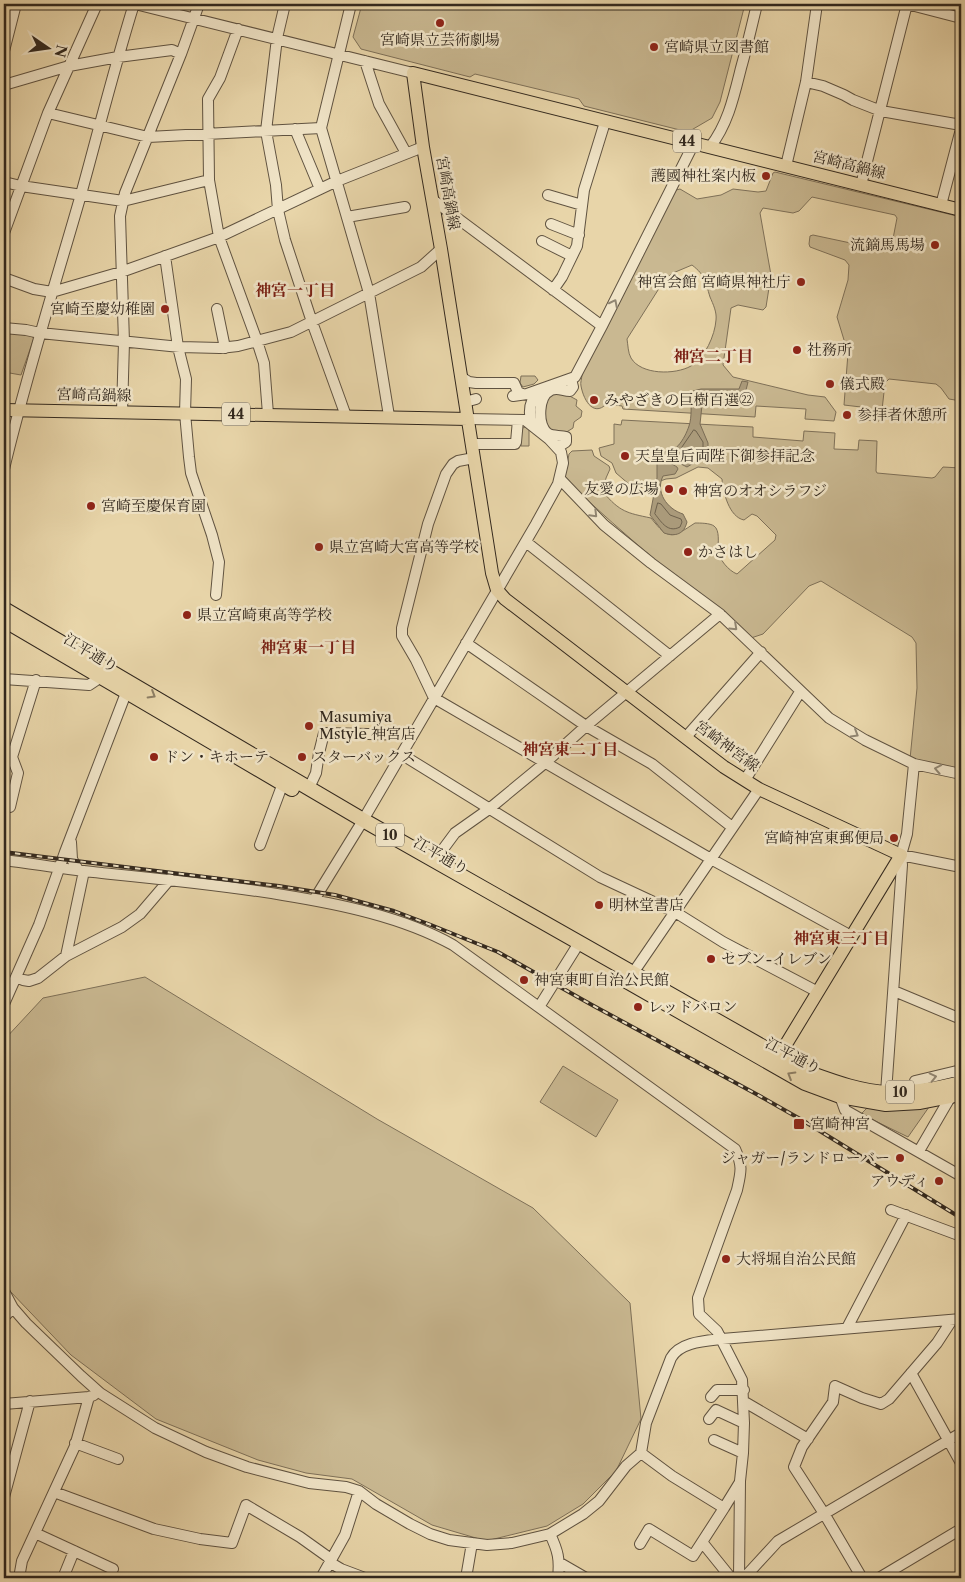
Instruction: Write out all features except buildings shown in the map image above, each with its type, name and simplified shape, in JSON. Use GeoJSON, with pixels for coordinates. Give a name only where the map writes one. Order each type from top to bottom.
{"type":"FeatureCollection","features":[{"type":"Feature","properties":{"kind":"highway","name":"江平通り"},"geometry":{"type":"LineString","coordinates":[[4,609],[282,783],[435,860],[577,947],[633,973],[777,1060],[805,1084],[840,1090]]}},
{"type":"Feature","properties":{"kind":"highway","name":"江平通り"},"geometry":{"type":"LineString","coordinates":[[4,620],[102,678],[129,688],[310,788],[361,823],[777,1060]]}},
{"type":"Feature","properties":{"kind":"highway","name":"10"},"geometry":{"type":"LineString","coordinates":[[840,1090],[886,1093],[918,1092],[959,1083]]}},
{"type":"Feature","properties":{"kind":"highway","name":"10"},"geometry":{"type":"LineString","coordinates":[[840,1090],[886,1104],[920,1102],[959,1083]]}},
{"type":"Feature","properties":{"kind":"main road","name":"宮崎高鍋線"},"geometry":{"type":"LineString","coordinates":[[4,410],[468,419],[470,400],[461,377],[423,146],[413,73],[961,210]]}},
{"type":"Feature","properties":{"kind":"main road"},"geometry":{"type":"LineString","coordinates":[[468,419],[492,573],[497,590]]}},
{"type":"Feature","properties":{"kind":"main road","name":"宮崎神宮線"},"geometry":{"type":"LineString","coordinates":[[497,590],[504,599],[724,767],[758,789],[901,855]]}},
{"type":"Feature","properties":{"kind":"main road"},"geometry":{"type":"LineString","coordinates":[[777,1060],[901,855]]}},
{"type":"Feature","properties":{"kind":"street"},"geometry":{"type":"LineString","coordinates":[[4,50],[16,4]]}},
{"type":"Feature","properties":{"kind":"street"},"geometry":{"type":"LineString","coordinates":[[4,233],[48,113],[97,4]]}},
{"type":"Feature","properties":{"kind":"street"},"geometry":{"type":"LineString","coordinates":[[4,468],[18,410],[134,4],[278,38],[413,73]]}},
{"type":"Feature","properties":{"kind":"street"},"geometry":{"type":"LineString","coordinates":[[122,412],[124,342],[120,216],[125,193],[199,4]]}},
{"type":"Feature","properties":{"kind":"street"},"geometry":{"type":"LineString","coordinates":[[285,4],[278,38],[266,131],[276,185],[278,210],[285,240],[346,416]]}},
{"type":"Feature","properties":{"kind":"street"},"geometry":{"type":"LineString","coordinates":[[351,4],[321,128],[369,293],[389,416]]}},
{"type":"Feature","properties":{"kind":"street"},"geometry":{"type":"LineString","coordinates":[[710,147],[725,124],[758,4]]}},
{"type":"Feature","properties":{"kind":"street"},"geometry":{"type":"LineString","coordinates":[[786,166],[806,82],[817,4]]}},
{"type":"Feature","properties":{"kind":"street"},"geometry":{"type":"LineString","coordinates":[[861,185],[907,4],[961,18]]}},
{"type":"Feature","properties":{"kind":"street"},"geometry":{"type":"LineString","coordinates":[[238,29],[220,78],[208,99],[209,180],[219,237],[264,363],[268,414]]}},
{"type":"Feature","properties":{"kind":"street"},"geometry":{"type":"LineString","coordinates":[[4,85],[69,66],[118,57],[172,50],[180,54]]}},
{"type":"Feature","properties":{"kind":"street"},"geometry":{"type":"LineString","coordinates":[[365,61],[380,104],[406,153]]}},
{"type":"Feature","properties":{"kind":"street"},"geometry":{"type":"LineString","coordinates":[[806,82],[823,86],[881,111],[961,127],[941,205]]}},
{"type":"Feature","properties":{"kind":"street"},"geometry":{"type":"LineString","coordinates":[[48,113],[148,137],[321,128]]}},
{"type":"Feature","properties":{"kind":"street"},"geometry":{"type":"LineString","coordinates":[[553,290],[572,256],[579,235],[584,190],[605,122]]}},
{"type":"Feature","properties":{"kind":"street"},"geometry":{"type":"LineString","coordinates":[[294,129],[320,190]]}},
{"type":"Feature","properties":{"kind":"street"},"geometry":{"type":"LineString","coordinates":[[461,377],[469,382],[476,383],[514,383],[518,392],[517,395],[542,389],[576,376],[694,143]]}},
{"type":"Feature","properties":{"kind":"street"},"geometry":{"type":"LineString","coordinates":[[4,278],[34,289],[52,292],[121,272],[219,237],[337,181],[423,146]]}},
{"type":"Feature","properties":{"kind":"street"},"geometry":{"type":"LineString","coordinates":[[4,182],[80,196],[123,201],[209,180]]}},
{"type":"Feature","properties":{"kind":"street"},"geometry":{"type":"LineString","coordinates":[[548,195],[582,205]]}},
{"type":"Feature","properties":{"kind":"street"},"geometry":{"type":"LineString","coordinates":[[433,200],[602,326]]}},
{"type":"Feature","properties":{"kind":"street"},"geometry":{"type":"LineString","coordinates":[[347,217],[406,207]]}},
{"type":"Feature","properties":{"kind":"street"},"geometry":{"type":"LineString","coordinates":[[551,224],[579,235]]}},
{"type":"Feature","properties":{"kind":"street"},"geometry":{"type":"LineString","coordinates":[[542,241],[572,256]]}},
{"type":"Feature","properties":{"kind":"street"},"geometry":{"type":"LineString","coordinates":[[4,328],[178,347],[225,348],[291,332],[421,266],[441,249]]}},
{"type":"Feature","properties":{"kind":"street"},"geometry":{"type":"LineString","coordinates":[[165,256],[178,347],[186,379],[185,413],[191,473],[219,562],[216,594]]}},
{"type":"Feature","properties":{"kind":"street"},"geometry":{"type":"LineString","coordinates":[[217,309],[225,348]]}},
{"type":"Feature","properties":{"kind":"street"},"geometry":{"type":"LineString","coordinates":[[559,450],[566,442],[566,437],[550,435],[545,431],[541,421],[542,401],[545,394],[556,388],[570,391],[573,387],[569,380]]}},
{"type":"Feature","properties":{"kind":"street"},"geometry":{"type":"LineString","coordinates":[[472,444],[515,444],[525,422],[530,416],[530,405],[535,395],[542,389]]}},
{"type":"Feature","properties":{"kind":"street"},"geometry":{"type":"LineString","coordinates":[[314,900],[526,542],[560,479],[563,463],[559,450],[525,422],[468,419]]}},
{"type":"Feature","properties":{"kind":"street"},"geometry":{"type":"LineString","coordinates":[[474,458],[458,461],[453,464],[446,474],[428,524],[402,628],[402,636],[434,698],[711,858],[851,936]]}},
{"type":"Feature","properties":{"kind":"street"},"geometry":{"type":"LineString","coordinates":[[560,479],[604,524],[651,563],[720,614],[829,718],[864,740],[914,764],[961,774]]}},
{"type":"Feature","properties":{"kind":"street"},"geometry":{"type":"LineString","coordinates":[[526,542],[670,656]]}},
{"type":"Feature","properties":{"kind":"street"},"geometry":{"type":"LineString","coordinates":[[435,860],[455,833],[546,762],[586,726],[720,614]]}},
{"type":"Feature","properties":{"kind":"street"},"geometry":{"type":"LineString","coordinates":[[466,643],[586,726],[652,764],[732,827]]}},
{"type":"Feature","properties":{"kind":"street"},"geometry":{"type":"LineString","coordinates":[[686,737],[761,652]]}},
{"type":"Feature","properties":{"kind":"street"},"geometry":{"type":"LineString","coordinates":[[4,679],[89,685],[102,678]]}},
{"type":"Feature","properties":{"kind":"street"},"geometry":{"type":"LineString","coordinates":[[10,807],[18,773],[12,757],[36,680]]}},
{"type":"Feature","properties":{"kind":"street"},"geometry":{"type":"LineString","coordinates":[[4,1003],[39,925],[71,836],[129,688]]}},
{"type":"Feature","properties":{"kind":"street"},"geometry":{"type":"LineString","coordinates":[[745,780],[800,692]]}},
{"type":"Feature","properties":{"kind":"street"},"geometry":{"type":"LineString","coordinates":[[310,788],[316,773],[324,733],[412,735]]}},
{"type":"Feature","properties":{"kind":"street"},"geometry":{"type":"LineString","coordinates":[[401,754],[600,877],[674,912],[722,942],[818,992]]}},
{"type":"Feature","properties":{"kind":"street"},"geometry":{"type":"LineString","coordinates":[[886,1093],[902,865],[901,855],[908,825],[914,764]]}},
{"type":"Feature","properties":{"kind":"street"},"geometry":{"type":"LineString","coordinates":[[260,845],[282,783]]}},
{"type":"Feature","properties":{"kind":"street"},"geometry":{"type":"LineString","coordinates":[[633,973],[758,789]]}},
{"type":"Feature","properties":{"kind":"street"},"geometry":{"type":"LineString","coordinates":[[66,956],[81,871],[72,859],[71,836]]}},
{"type":"Feature","properties":{"kind":"street"},"geometry":{"type":"LineString","coordinates":[[901,855],[961,867]]}},
{"type":"Feature","properties":{"kind":"street"},"geometry":{"type":"LineString","coordinates":[[4,860],[81,871],[248,889],[314,900],[345,906],[436,935],[454,945],[735,1149],[742,1172],[698,1298],[699,1314],[717,1331],[742,1380],[744,1423],[740,1481],[739,1578]]}},
{"type":"Feature","properties":{"kind":"street"},"geometry":{"type":"LineString","coordinates":[[16,976],[29,981],[38,978],[66,956],[122,927],[140,914],[170,880]]}},
{"type":"Feature","properties":{"kind":"street"},"geometry":{"type":"LineString","coordinates":[[539,1007],[577,947]]}},
{"type":"Feature","properties":{"kind":"street"},"geometry":{"type":"LineString","coordinates":[[894,991],[961,1019]]}},
{"type":"Feature","properties":{"kind":"street"},"geometry":{"type":"LineString","coordinates":[[919,1151],[959,1083]]}},
{"type":"Feature","properties":{"kind":"street"},"geometry":{"type":"LineString","coordinates":[[840,1090],[846,1110],[961,1176]]}},
{"type":"Feature","properties":{"kind":"street"},"geometry":{"type":"LineString","coordinates":[[891,1210],[961,1236]]}},
{"type":"Feature","properties":{"kind":"street"},"geometry":{"type":"LineString","coordinates":[[846,1328],[906,1216]]}},
{"type":"Feature","properties":{"kind":"street"},"geometry":{"type":"LineString","coordinates":[[4,1291],[13,1308],[26,1323],[81,1376],[100,1393],[155,1428],[206,1452],[247,1467],[309,1483],[346,1486],[359,1491],[376,1504],[430,1534],[449,1540],[487,1545],[512,1543],[550,1534],[583,1514],[599,1501],[626,1466],[640,1453],[646,1423],[674,1352],[679,1348],[722,1339],[957,1320]]}},
{"type":"Feature","properties":{"kind":"street"},"geometry":{"type":"LineString","coordinates":[[4,1317],[13,1308]]}},
{"type":"Feature","properties":{"kind":"street"},"geometry":{"type":"LineString","coordinates":[[862,1578],[794,1466],[808,1439],[832,1402],[835,1386],[881,1404],[889,1399],[957,1320]]}},
{"type":"Feature","properties":{"kind":"street"},"geometry":{"type":"LineString","coordinates":[[911,1373],[961,1463]]}},
{"type":"Feature","properties":{"kind":"street"},"geometry":{"type":"LineString","coordinates":[[711,1397],[718,1390],[743,1396],[769,1418],[808,1439]]}},
{"type":"Feature","properties":{"kind":"street"},"geometry":{"type":"LineString","coordinates":[[4,1404],[89,1397],[100,1393]]}},
{"type":"Feature","properties":{"kind":"street"},"geometry":{"type":"LineString","coordinates":[[19,1578],[22,1561],[75,1444],[89,1397]]}},
{"type":"Feature","properties":{"kind":"street"},"geometry":{"type":"LineString","coordinates":[[4,1497],[30,1402]]}},
{"type":"Feature","properties":{"kind":"street"},"geometry":{"type":"LineString","coordinates":[[709,1419],[716,1410],[744,1423]]}},
{"type":"Feature","properties":{"kind":"street"},"geometry":{"type":"LineString","coordinates":[[744,1578],[778,1542],[961,1433]]}},
{"type":"Feature","properties":{"kind":"street"},"geometry":{"type":"LineString","coordinates":[[714,1440],[743,1453]]}},
{"type":"Feature","properties":{"kind":"street"},"geometry":{"type":"LineString","coordinates":[[75,1444],[118,1459]]}},
{"type":"Feature","properties":{"kind":"street"},"geometry":{"type":"LineString","coordinates":[[640,1453],[672,1476],[724,1508]]}},
{"type":"Feature","properties":{"kind":"street"},"geometry":{"type":"LineString","coordinates":[[640,1544],[649,1529],[693,1556],[740,1481]]}},
{"type":"Feature","properties":{"kind":"street"},"geometry":{"type":"LineString","coordinates":[[321,1578],[345,1535],[359,1491]]}},
{"type":"Feature","properties":{"kind":"street"},"geometry":{"type":"LineString","coordinates":[[54,1492],[154,1529],[200,1539],[232,1543],[246,1504],[300,1537],[328,1557],[331,1563],[365,1578]]}},
{"type":"Feature","properties":{"kind":"street"},"geometry":{"type":"LineString","coordinates":[[879,1578],[961,1529]]}},
{"type":"Feature","properties":{"kind":"street"},"geometry":{"type":"LineString","coordinates":[[35,1533],[113,1569]]}},
{"type":"Feature","properties":{"kind":"street"},"geometry":{"type":"LineString","coordinates":[[550,1534],[560,1563],[558,1578]]}},
{"type":"Feature","properties":{"kind":"street"},"geometry":{"type":"LineString","coordinates":[[702,1542],[731,1578]]}},
{"type":"Feature","properties":{"kind":"street"},"geometry":{"type":"LineString","coordinates":[[466,1578],[472,1543]]}},
{"type":"Feature","properties":{"kind":"street"},"geometry":{"type":"LineString","coordinates":[[63,1578],[74,1551]]}},
{"type":"Feature","properties":{"kind":"street"},"geometry":{"type":"LineString","coordinates":[[560,1563],[586,1578]]}},
{"type":"Feature","properties":{"kind":"shaded area"},"geometry":{"type":"Polygon","coordinates":[[[362,4],[745,4],[720,102],[712,118],[688,132],[584,106],[579,99],[475,74],[470,77],[361,49],[353,37],[362,4]]]}},
{"type":"Feature","properties":{"kind":"shaded area"},"geometry":{"type":"Polygon","coordinates":[[[773,173],[961,217],[961,401],[949,399],[936,384],[889,379],[885,383],[881,419],[879,421],[859,420],[861,407],[844,405],[848,353],[837,317],[848,280],[849,265],[845,260],[810,247],[810,236],[813,235],[888,251],[891,249],[897,218],[895,215],[812,197],[799,211],[793,213],[763,208],[760,213],[771,275],[766,307],[763,310],[738,305],[731,308],[723,365],[733,377],[808,395],[825,397],[836,412],[834,421],[805,419],[806,409],[756,406],[755,417],[623,409],[622,406],[615,405],[613,401],[595,408],[587,403],[582,392],[582,374],[676,190],[680,189],[697,199],[721,195],[733,189],[766,191],[773,173]],[[692,265],[673,273],[665,279],[627,339],[631,358],[642,368],[659,372],[684,369],[701,358],[708,346],[715,326],[716,314],[704,279],[700,272],[692,265]]]}},
{"type":"Feature","properties":{"kind":"shaded area"},"geometry":{"type":"Polygon","coordinates":[[[6,333],[29,335],[34,338],[21,375],[4,372],[6,333]]]}},
{"type":"Feature","properties":{"kind":"shaded area"},"geometry":{"type":"Polygon","coordinates":[[[521,376],[535,376],[538,380],[534,384],[523,387],[520,383],[521,376]]]}},
{"type":"Feature","properties":{"kind":"shaded area"},"geometry":{"type":"Polygon","coordinates":[[[564,393],[577,400],[576,406],[582,411],[581,417],[574,422],[573,428],[565,433],[551,431],[544,413],[546,404],[550,394],[564,393]]]}},
{"type":"Feature","properties":{"kind":"shaded area"},"geometry":{"type":"Polygon","coordinates":[[[622,420],[753,427],[753,437],[803,441],[804,431],[835,433],[834,449],[858,450],[859,440],[877,441],[877,473],[932,478],[943,467],[961,468],[961,770],[910,759],[917,688],[916,643],[912,637],[821,581],[809,586],[763,634],[751,638],[612,523],[568,482],[565,476],[569,454],[572,451],[592,450],[594,456],[609,466],[610,469],[603,492],[614,504],[624,511],[651,518],[662,531],[671,535],[681,532],[695,523],[714,526],[718,533],[718,553],[727,567],[737,574],[775,540],[776,535],[757,516],[752,514],[744,520],[734,514],[725,497],[722,479],[708,468],[698,467],[676,478],[666,479],[640,488],[630,485],[616,473],[612,463],[601,456],[599,448],[614,444],[614,424],[621,425],[622,420]]]}},
{"type":"Feature","properties":{"kind":"shaded area"},"geometry":{"type":"Polygon","coordinates":[[[525,427],[529,429],[529,446],[521,446],[521,429],[525,427]]]}},
{"type":"Feature","properties":{"kind":"shaded area"},"geometry":{"type":"Polygon","coordinates":[[[145,977],[377,1119],[533,1208],[630,1303],[641,1419],[616,1471],[583,1504],[547,1526],[486,1541],[432,1525],[352,1479],[306,1473],[258,1460],[156,1419],[71,1355],[9,1290],[4,1281],[4,1040],[43,998],[145,977]]]}},
{"type":"Feature","properties":{"kind":"shaded area"},"geometry":{"type":"Polygon","coordinates":[[[563,1066],[618,1100],[596,1137],[540,1102],[563,1066]]]}},
{"type":"Feature","properties":{"kind":"shaded area"},"geometry":{"type":"Polygon","coordinates":[[[868,1107],[929,1107],[908,1137],[861,1114],[868,1107]]]}},
{"type":"Feature","properties":{"kind":"water"},"geometry":{"type":"Polygon","coordinates":[[[742,381],[748,382],[746,390],[741,392],[707,393],[703,396],[700,424],[708,443],[708,450],[697,461],[687,467],[677,459],[662,457],[678,469],[675,474],[663,476],[660,488],[662,494],[672,508],[683,514],[687,522],[679,534],[664,533],[650,515],[657,478],[657,453],[660,450],[665,452],[674,449],[685,436],[690,422],[691,395],[693,391],[701,389],[739,389],[742,381]]]}},
{"type":"Feature","properties":{"kind":"railway"},"geometry":{"type":"LineString","coordinates":[[4,852],[279,886],[335,895],[394,911],[431,925],[498,952],[758,1095],[961,1218]]}},
{"type":"Feature","properties":{"kind":"place","name":"宮崎県立芸術劇場"},"geometry":{"type":"Point","coordinates":[440,23]}},
{"type":"Feature","properties":{"kind":"place","name":"宮崎県立図書館"},"geometry":{"type":"Point","coordinates":[654,47]}},
{"type":"Feature","properties":{"kind":"place","name":"護國神社案内板"},"geometry":{"type":"Point","coordinates":[766,176]}},
{"type":"Feature","properties":{"kind":"place","name":"流鏑馬馬場"},"geometry":{"type":"Point","coordinates":[935,245]}},
{"type":"Feature","properties":{"kind":"place","name":"神宮会館 宮崎県神社庁"},"geometry":{"type":"Point","coordinates":[801,282]}},
{"type":"Feature","properties":{"kind":"place","name":"宮崎至慶幼稚園"},"geometry":{"type":"Point","coordinates":[165,309]}},
{"type":"Feature","properties":{"kind":"place","name":"社務所"},"geometry":{"type":"Point","coordinates":[797,350]}},
{"type":"Feature","properties":{"kind":"place","name":"儀式殿"},"geometry":{"type":"Point","coordinates":[830,384]}},
{"type":"Feature","properties":{"kind":"place","name":"みやざきの巨樹百選㉒"},"geometry":{"type":"Point","coordinates":[594,400]}},
{"type":"Feature","properties":{"kind":"place","name":"参拝者休憩所"},"geometry":{"type":"Point","coordinates":[847,415]}},
{"type":"Feature","properties":{"kind":"place","name":"天皇皇后両陛下御参拝記念"},"geometry":{"type":"Point","coordinates":[625,456]}},
{"type":"Feature","properties":{"kind":"place","name":"友愛の広場"},"geometry":{"type":"Point","coordinates":[669,489]}},
{"type":"Feature","properties":{"kind":"place","name":"神宮のオオシラフジ"},"geometry":{"type":"Point","coordinates":[683,491]}},
{"type":"Feature","properties":{"kind":"place","name":"宮崎至慶保育園"},"geometry":{"type":"Point","coordinates":[91,506]}},
{"type":"Feature","properties":{"kind":"place","name":"県立宮崎大宮高等学校"},"geometry":{"type":"Point","coordinates":[319,547]}},
{"type":"Feature","properties":{"kind":"place","name":"かさはし"},"geometry":{"type":"Point","coordinates":[688,552]}},
{"type":"Feature","properties":{"kind":"place","name":"県立宮崎東高等学校"},"geometry":{"type":"Point","coordinates":[187,615]}},
{"type":"Feature","properties":{"kind":"place","name":"Masumiya Mstyle 神宮店"},"geometry":{"type":"Point","coordinates":[309,726]}},
{"type":"Feature","properties":{"kind":"place","name":"ドン・キホーテ"},"geometry":{"type":"Point","coordinates":[154,757]}},
{"type":"Feature","properties":{"kind":"place","name":"スターバックス"},"geometry":{"type":"Point","coordinates":[302,757]}},
{"type":"Feature","properties":{"kind":"place","name":"宮崎神宮東郵便局"},"geometry":{"type":"Point","coordinates":[894,838]}},
{"type":"Feature","properties":{"kind":"place","name":"明林堂書店"},"geometry":{"type":"Point","coordinates":[599,905]}},
{"type":"Feature","properties":{"kind":"place","name":"セブン-イレブン"},"geometry":{"type":"Point","coordinates":[711,959]}},
{"type":"Feature","properties":{"kind":"place","name":"神宮東町自治公民館"},"geometry":{"type":"Point","coordinates":[524,980]}},
{"type":"Feature","properties":{"kind":"place","name":"レッドバロン"},"geometry":{"type":"Point","coordinates":[638,1007]}},
{"type":"Feature","properties":{"kind":"place","name":"宮崎神宮"},"geometry":{"type":"Point","coordinates":[799,1124]}},
{"type":"Feature","properties":{"kind":"place","name":"ジャガー/ランドローバー"},"geometry":{"type":"Point","coordinates":[900,1158]}},
{"type":"Feature","properties":{"kind":"place","name":"アウディ"},"geometry":{"type":"Point","coordinates":[939,1181]}},
{"type":"Feature","properties":{"kind":"place","name":"大将堀自治公民館"},"geometry":{"type":"Point","coordinates":[726,1259]}},
{"type":"Feature","properties":{"kind":"district","name":"神宮一丁目"},"geometry":{"type":"Point","coordinates":[295,290]}},
{"type":"Feature","properties":{"kind":"district","name":"神宮二丁目"},"geometry":{"type":"Point","coordinates":[713,356]}},
{"type":"Feature","properties":{"kind":"district","name":"神宮東一丁目"},"geometry":{"type":"Point","coordinates":[308,647]}},
{"type":"Feature","properties":{"kind":"district","name":"神宮東二丁目"},"geometry":{"type":"Point","coordinates":[570,749]}},
{"type":"Feature","properties":{"kind":"district","name":"神宮東三丁目"},"geometry":{"type":"Point","coordinates":[841,938]}}]}
